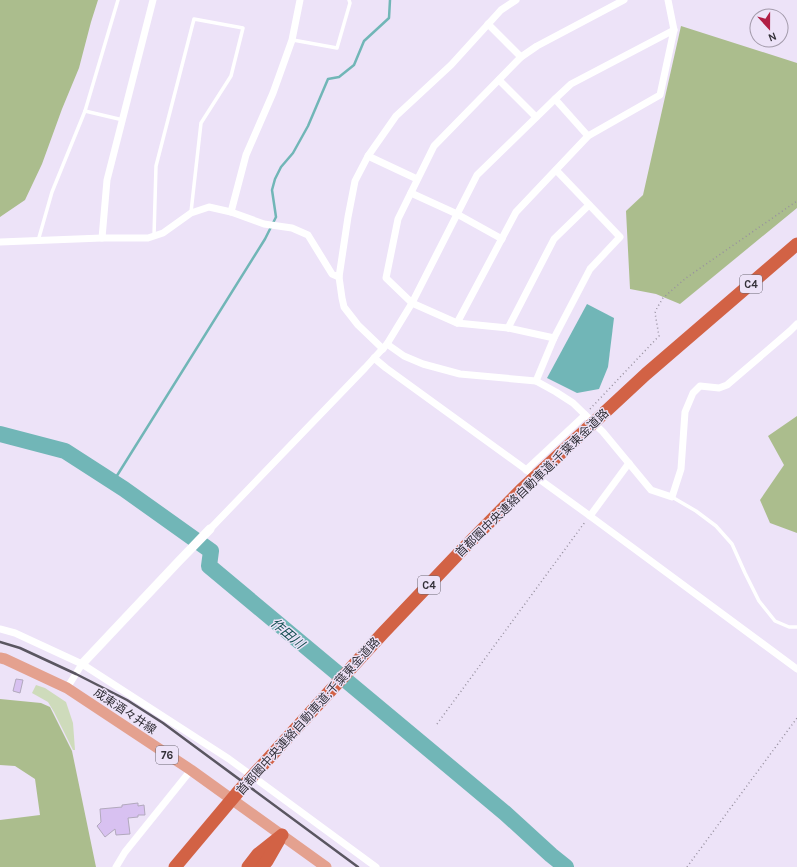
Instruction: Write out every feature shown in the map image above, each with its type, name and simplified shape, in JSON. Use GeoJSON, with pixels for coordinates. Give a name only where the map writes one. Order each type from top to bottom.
{"type":"FeatureCollection","features":[{"type":"Feature","properties":{"kind":"highway","name":"首都圏中央連絡自動車道;千葉東金道路"},"geometry":{"type":"LineString","coordinates":[[175,867],[244,786],[383,633],[461,550],[526,485],[646,374],[797,244]]}},
{"type":"Feature","properties":{"kind":"highway"},"geometry":{"type":"LineString","coordinates":[[248,867],[258,854],[282,836]]}},
{"type":"Feature","properties":{"kind":"highway"},"geometry":{"type":"LineString","coordinates":[[262,867],[282,836]]}},
{"type":"Feature","properties":{"kind":"main road","name":"成東酒々井線"},"geometry":{"type":"LineString","coordinates":[[0,658],[67,688],[191,770],[326,867]]}},
{"type":"Feature","properties":{"kind":"street"},"geometry":{"type":"LineString","coordinates":[[102,238],[107,180],[153,0]]}},
{"type":"Feature","properties":{"kind":"street"},"geometry":{"type":"LineString","coordinates":[[231,212],[246,155],[273,93],[292,40],[300,0]]}},
{"type":"Feature","properties":{"kind":"street"},"geometry":{"type":"LineString","coordinates":[[516,0],[501,10],[451,65],[396,116],[368,156],[355,181],[339,277],[344,307],[358,325],[385,346],[423,364],[460,374],[536,381],[573,403],[603,432],[651,490],[672,497],[681,468],[685,412],[693,393],[700,386],[719,388],[727,385],[797,324]]}},
{"type":"Feature","properties":{"kind":"street"},"geometry":{"type":"LineString","coordinates":[[554,338],[508,328],[457,323],[412,303],[386,278],[398,219],[434,146],[521,58],[537,46],[624,0]]}},
{"type":"Feature","properties":{"kind":"street"},"geometry":{"type":"LineString","coordinates":[[457,323],[516,212],[588,136],[660,95],[674,30],[668,0]]}},
{"type":"Feature","properties":{"kind":"street"},"geometry":{"type":"LineString","coordinates":[[488,24],[521,58]]}},
{"type":"Feature","properties":{"kind":"street"},"geometry":{"type":"LineString","coordinates":[[67,688],[82,664],[178,561],[385,346],[412,303],[477,175],[571,84],[674,30]]}},
{"type":"Feature","properties":{"kind":"street"},"geometry":{"type":"LineString","coordinates":[[499,80],[536,117]]}},
{"type":"Feature","properties":{"kind":"street"},"geometry":{"type":"LineString","coordinates":[[555,99],[588,136]]}},
{"type":"Feature","properties":{"kind":"street"},"geometry":{"type":"LineString","coordinates":[[368,156],[418,179]]}},
{"type":"Feature","properties":{"kind":"street"},"geometry":{"type":"LineString","coordinates":[[536,381],[554,338],[590,269],[620,238],[556,170]]}},
{"type":"Feature","properties":{"kind":"street"},"geometry":{"type":"LineString","coordinates":[[411,193],[457,214],[502,239]]}},
{"type":"Feature","properties":{"kind":"street"},"geometry":{"type":"LineString","coordinates":[[508,328],[554,239],[589,205]]}},
{"type":"Feature","properties":{"kind":"street"},"geometry":{"type":"LineString","coordinates":[[0,242],[102,238],[148,238],[163,233],[191,213],[209,207],[231,212],[264,224],[292,228],[308,235],[332,274],[339,277]]}},
{"type":"Feature","properties":{"kind":"street"},"geometry":{"type":"LineString","coordinates":[[374,358],[797,669]]}},
{"type":"Feature","properties":{"kind":"street"},"geometry":{"type":"LineString","coordinates":[[526,470],[585,415]]}},
{"type":"Feature","properties":{"kind":"street"},"geometry":{"type":"LineString","coordinates":[[590,516],[629,463]]}},
{"type":"Feature","properties":{"kind":"street"},"geometry":{"type":"LineString","coordinates":[[0,629],[15,633],[82,664],[229,759],[376,867]]}},
{"type":"Feature","properties":{"kind":"street"},"geometry":{"type":"LineString","coordinates":[[116,867],[125,852],[191,770]]}},
{"type":"Feature","properties":{"kind":"lane"},"geometry":{"type":"LineString","coordinates":[[38,240],[52,192],[85,111],[118,0]]}},
{"type":"Feature","properties":{"kind":"lane"},"geometry":{"type":"LineString","coordinates":[[292,40],[337,48],[350,3],[349,0]]}},
{"type":"Feature","properties":{"kind":"lane"},"geometry":{"type":"LineString","coordinates":[[154,236],[156,166],[194,19],[244,28],[231,76],[201,123],[191,213]]}},
{"type":"Feature","properties":{"kind":"lane"},"geometry":{"type":"LineString","coordinates":[[85,111],[123,120]]}},
{"type":"Feature","properties":{"kind":"lane"},"geometry":{"type":"LineString","coordinates":[[672,497],[696,511],[716,526],[732,544],[759,601],[775,621],[789,627],[797,627]]}},
{"type":"Feature","properties":{"kind":"path"},"geometry":{"type":"LineString","coordinates":[[585,415],[659,336],[655,314],[663,298],[686,278],[797,201]]}},
{"type":"Feature","properties":{"kind":"path"},"geometry":{"type":"LineString","coordinates":[[437,724],[590,516]]}},
{"type":"Feature","properties":{"kind":"path"},"geometry":{"type":"LineString","coordinates":[[687,867],[797,718]]}},
{"type":"Feature","properties":{"kind":"shaded area"},"geometry":{"type":"Polygon","coordinates":[[[0,0],[98,0],[79,68],[42,164],[25,200],[0,217],[0,0]]]}},
{"type":"Feature","properties":{"kind":"shaded area"},"geometry":{"type":"Polygon","coordinates":[[[681,26],[797,63],[797,208],[680,304],[656,294],[630,289],[626,211],[643,195],[681,26]]]}},
{"type":"Feature","properties":{"kind":"shaded area"},"geometry":{"type":"Polygon","coordinates":[[[587,304],[614,318],[608,367],[599,389],[577,393],[547,378],[587,304]]]}},
{"type":"Feature","properties":{"kind":"shaded area"},"geometry":{"type":"Polygon","coordinates":[[[797,416],[797,533],[770,523],[760,500],[784,465],[768,436],[797,416]]]}},
{"type":"Feature","properties":{"kind":"shaded area"},"geometry":{"type":"Polygon","coordinates":[[[36,685],[45,688],[66,702],[73,723],[75,750],[73,750],[48,702],[32,693],[36,685]]]}},
{"type":"Feature","properties":{"kind":"shaded area"},"geometry":{"type":"Polygon","coordinates":[[[0,699],[41,703],[50,707],[72,751],[96,867],[0,867],[0,820],[40,815],[35,779],[15,766],[0,765],[0,699]]]}},
{"type":"Feature","properties":{"kind":"building"},"geometry":{"type":"Polygon","coordinates":[[[16,679],[23,680],[20,693],[13,691],[16,679]]]}},
{"type":"Feature","properties":{"kind":"building"},"geometry":{"type":"Polygon","coordinates":[[[138,803],[138,806],[144,805],[145,815],[138,815],[138,817],[128,818],[130,834],[116,835],[115,829],[105,837],[97,826],[101,822],[100,809],[122,807],[122,805],[138,803]]]}},
{"type":"Feature","properties":{"kind":"waterway"},"geometry":{"type":"LineString","coordinates":[[113,482],[265,239],[276,217],[272,190],[275,179],[281,167],[293,153],[308,126],[328,79],[339,77],[354,65],[364,41],[389,18],[390,0]]}},
{"type":"Feature","properties":{"kind":"waterway","name":"作田川"},"geometry":{"type":"LineString","coordinates":[[0,434],[65,451],[124,489],[211,551],[209,566],[505,813],[566,867]]}},
{"type":"Feature","properties":{"kind":"railway"},"geometry":{"type":"LineString","coordinates":[[0,642],[20,648],[127,700],[163,723],[358,867]]}}]}
